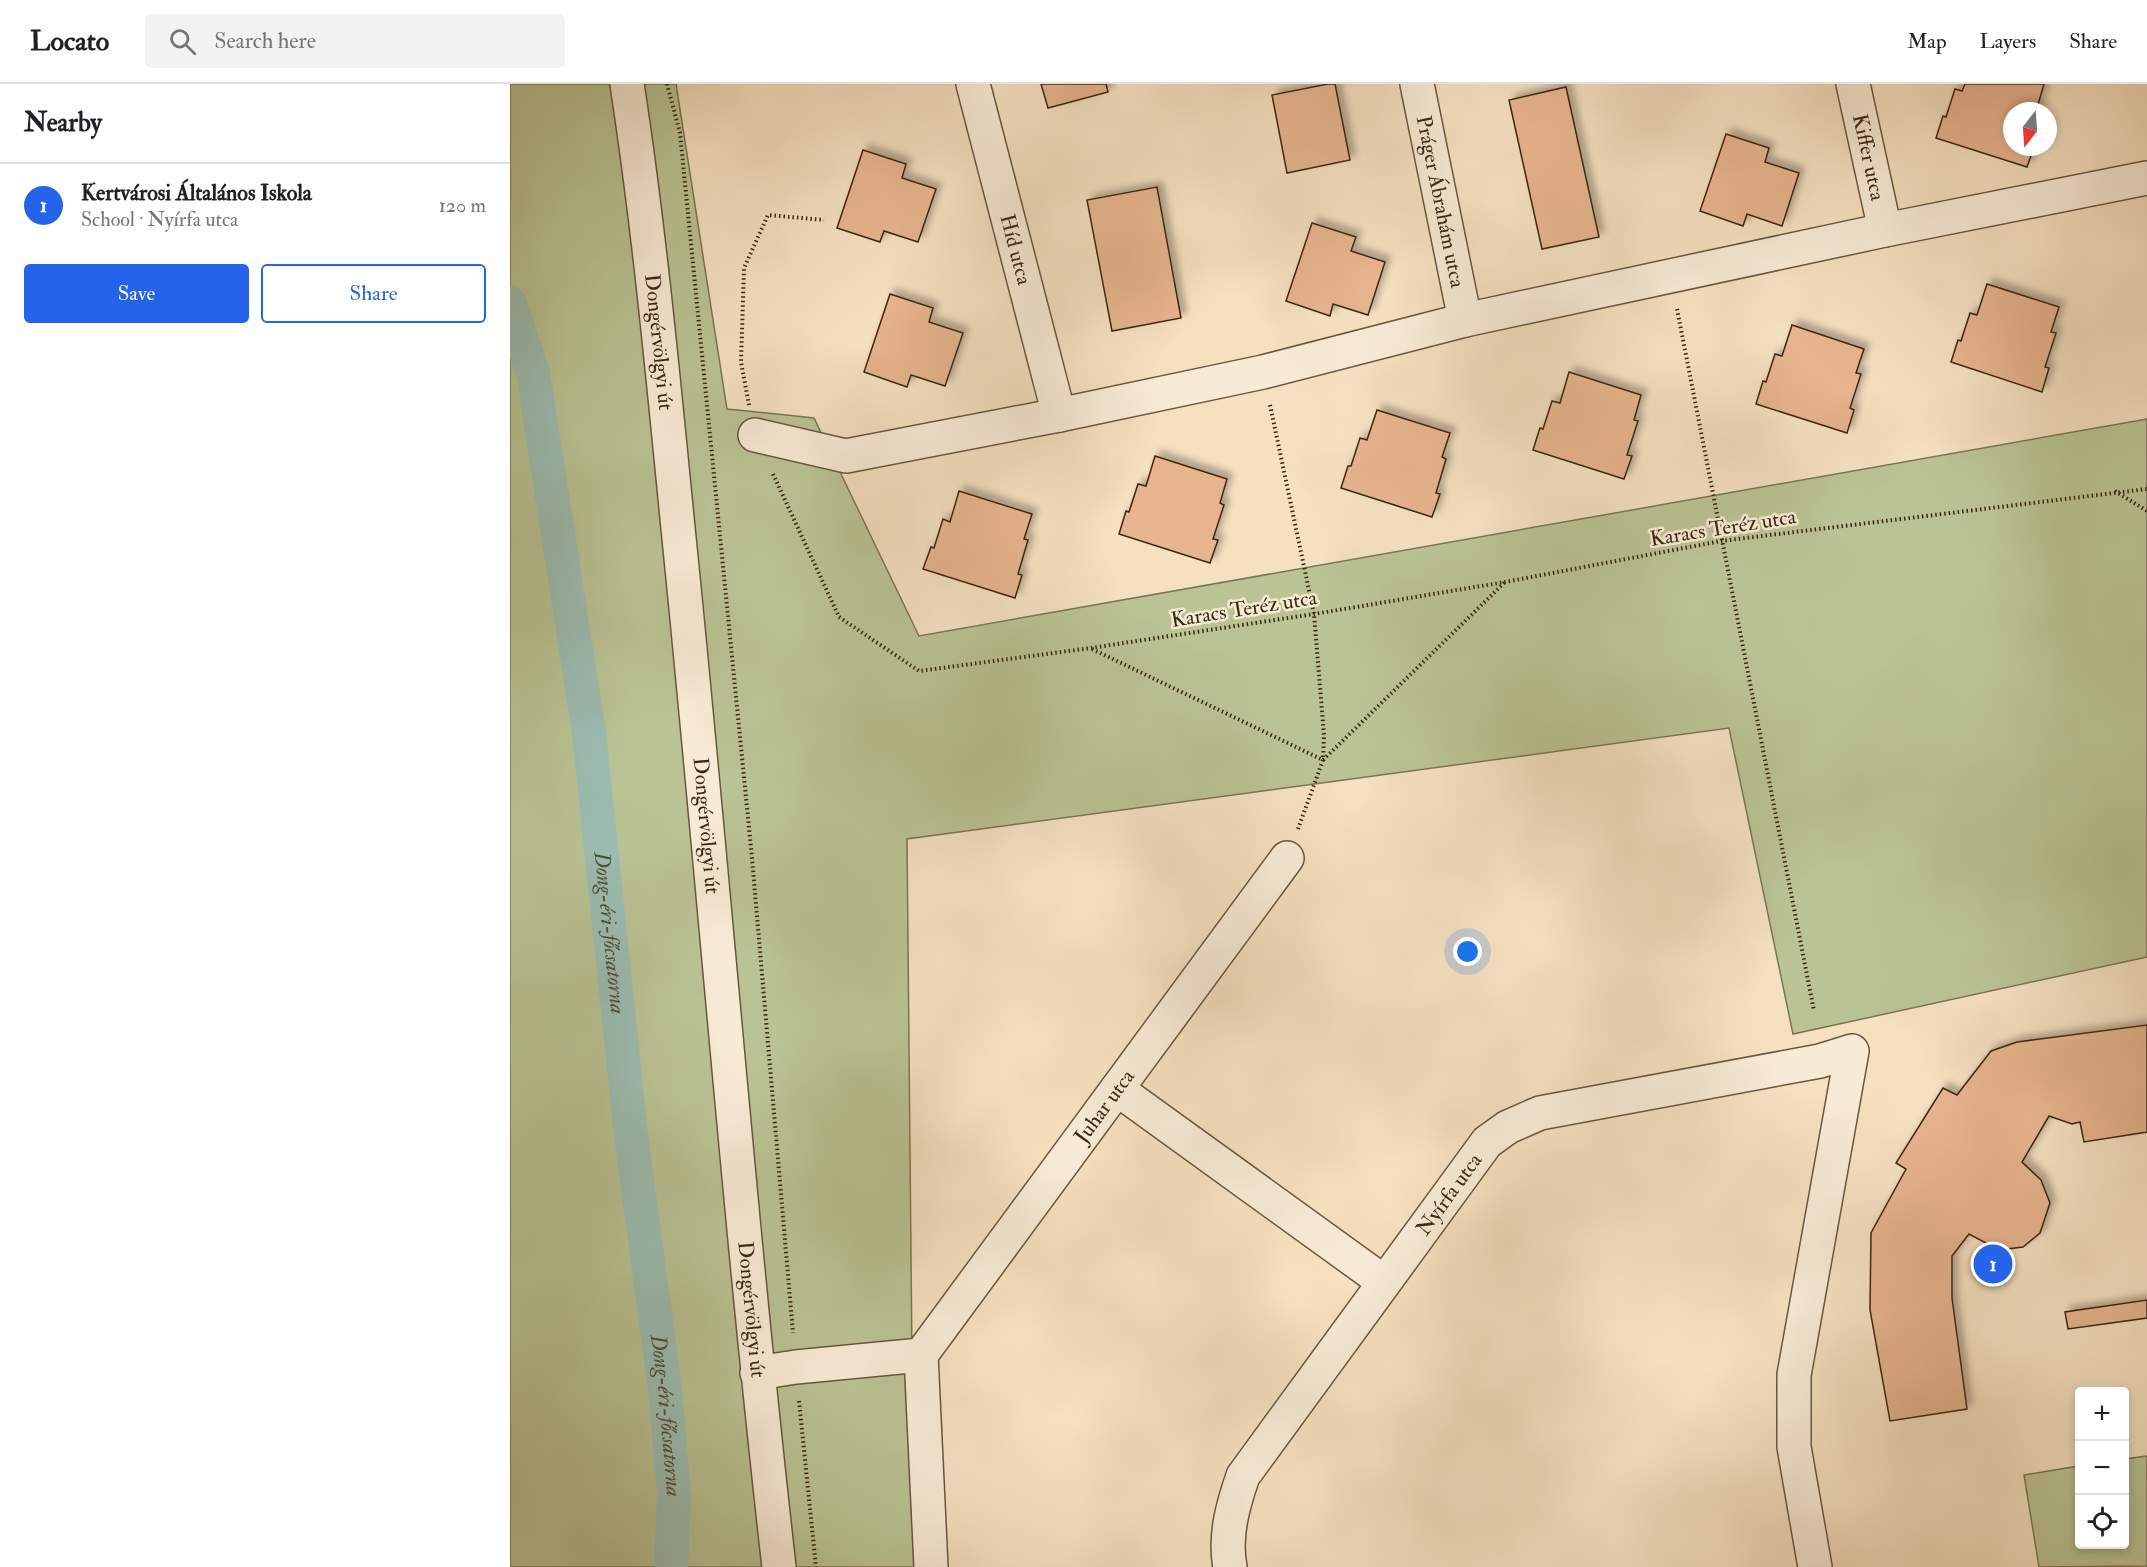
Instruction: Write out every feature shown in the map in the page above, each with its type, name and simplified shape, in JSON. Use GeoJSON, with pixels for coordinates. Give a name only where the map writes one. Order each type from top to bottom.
{"type":"FeatureCollection","features":[{"type":"Feature","properties":{"kind":"street","name":"Dongérvölgyi út"},"geometry":{"type":"LineString","coordinates":[[627,84],[658,334],[757,1373],[779,1567]]}},
{"type":"Feature","properties":{"kind":"street","name":"Híd utca"},"geometry":{"type":"LineString","coordinates":[[973,84],[1059,415]]}},
{"type":"Feature","properties":{"kind":"street","name":"Práger Ábrahám utca"},"geometry":{"type":"LineString","coordinates":[[1417,84],[1465,320]]}},
{"type":"Feature","properties":{"kind":"street","name":"Kiffer utca"},"geometry":{"type":"LineString","coordinates":[[1853,84],[1885,230]]}},
{"type":"Feature","properties":{"kind":"street"},"geometry":{"type":"LineString","coordinates":[[755,435],[846,456],[1059,415],[1263,372],[1465,320],[1885,230],[2147,178]]}},
{"type":"Feature","properties":{"kind":"street","name":"Juhar utca"},"geometry":{"type":"LineString","coordinates":[[921,1355],[1287,858]]}},
{"type":"Feature","properties":{"kind":"street","name":"Nyírfa utca"},"geometry":{"type":"LineString","coordinates":[[1230,1567],[1229,1527],[1233,1503],[1243,1476],[1487,1142],[1508,1127],[1540,1113],[1820,1061],[1852,1051],[1794,1375],[1794,1447],[1815,1567]]}},
{"type":"Feature","properties":{"kind":"street"},"geometry":{"type":"LineString","coordinates":[[1117,1089],[1384,1282]]}},
{"type":"Feature","properties":{"kind":"street"},"geometry":{"type":"LineString","coordinates":[[757,1373],[921,1355],[931,1567]]}},
{"type":"Feature","properties":{"kind":"path"},"geometry":{"type":"LineString","coordinates":[[667,84],[680,133],[752,858],[796,1367],[816,1567]]}},
{"type":"Feature","properties":{"kind":"path","name":"Karacs Teréz utca"},"geometry":{"type":"LineString","coordinates":[[824,220],[768,215],[744,268],[741,362],[755,435],[839,617],[919,671],[1091,648],[1314,614],[1505,582],[1721,540],[2019,505],[2115,491],[2147,489]]}},
{"type":"Feature","properties":{"kind":"path"},"geometry":{"type":"LineString","coordinates":[[1671,276],[1814,1011]]}},
{"type":"Feature","properties":{"kind":"path"},"geometry":{"type":"LineString","coordinates":[[1263,372],[1314,614],[1324,735],[1323,760],[1287,858]]}},
{"type":"Feature","properties":{"kind":"path"},"geometry":{"type":"LineString","coordinates":[[2115,491],[2147,511]]}},
{"type":"Feature","properties":{"kind":"path"},"geometry":{"type":"LineString","coordinates":[[1323,760],[1505,582]]}},
{"type":"Feature","properties":{"kind":"path"},"geometry":{"type":"LineString","coordinates":[[1091,648],[1323,760]]}},
{"type":"Feature","properties":{"kind":"green space"},"geometry":{"type":"Polygon","coordinates":[[[510,84],[676,84],[727,409],[814,418],[919,636],[2147,419],[2147,957],[1793,1034],[1729,728],[907,839],[914,1567],[510,1567],[510,84]]]}},
{"type":"Feature","properties":{"kind":"green space"},"geometry":{"type":"Polygon","coordinates":[[[2147,1456],[2147,1566],[2039,1567],[2024,1475],[2075,1467],[2075,1549],[2129,1549],[2129,1458],[2147,1456]]]}},
{"type":"Feature","properties":{"kind":"building"},"geometry":{"type":"Polygon","coordinates":[[[1041,84],[1106,84],[1108,92],[1048,108],[1041,84]]]}},
{"type":"Feature","properties":{"kind":"building"},"geometry":{"type":"Polygon","coordinates":[[[1335,84],[1350,160],[1287,173],[1272,95],[1335,84]]]}},
{"type":"Feature","properties":{"kind":"building"},"geometry":{"type":"Polygon","coordinates":[[[1965,84],[2044,84],[2039,102],[2003,102],[2003,156],[2031,156],[2027,167],[1936,138],[1955,89],[1962,91],[1965,84]]]}},
{"type":"Feature","properties":{"kind":"building"},"geometry":{"type":"Polygon","coordinates":[[[1566,87],[1599,237],[1542,249],[1509,100],[1566,87]]]}},
{"type":"Feature","properties":{"kind":"building"},"geometry":{"type":"Polygon","coordinates":[[[1726,134],[1769,148],[1765,162],[1799,173],[1782,226],[1747,214],[1743,226],[1700,211],[1726,134]]]}},
{"type":"Feature","properties":{"kind":"building"},"geometry":{"type":"Polygon","coordinates":[[[863,150],[906,164],[902,178],[936,189],[918,242],[884,231],[880,242],[837,228],[863,150]]]}},
{"type":"Feature","properties":{"kind":"building"},"geometry":{"type":"Polygon","coordinates":[[[1157,187],[1181,318],[1112,331],[1087,200],[1157,187]]]}},
{"type":"Feature","properties":{"kind":"building"},"geometry":{"type":"Polygon","coordinates":[[[1312,223],[1356,237],[1351,251],[1385,262],[1368,315],[1333,304],[1330,316],[1286,301],[1312,223]]]}},
{"type":"Feature","properties":{"kind":"building"},"geometry":{"type":"Polygon","coordinates":[[[1987,284],[2059,307],[2051,332],[2056,333],[2045,367],[2049,368],[2042,392],[1951,362],[1970,313],[1977,315],[1987,284]]]}},
{"type":"Feature","properties":{"kind":"building"},"geometry":{"type":"Polygon","coordinates":[[[890,294],[933,308],[929,322],[963,333],[945,386],[911,375],[907,387],[864,372],[890,294]]]}},
{"type":"Feature","properties":{"kind":"building"},"geometry":{"type":"Polygon","coordinates":[[[1792,325],[1864,349],[1856,373],[1861,374],[1850,408],[1854,410],[1847,433],[1756,404],[1775,354],[1782,356],[1792,325]]]}},
{"type":"Feature","properties":{"kind":"building"},"geometry":{"type":"Polygon","coordinates":[[[1569,372],[1641,395],[1634,420],[1638,421],[1627,455],[1632,456],[1624,479],[1533,450],[1552,401],[1560,403],[1569,372]]]}},
{"type":"Feature","properties":{"kind":"building"},"geometry":{"type":"Polygon","coordinates":[[[1377,410],[1450,433],[1442,457],[1446,459],[1436,493],[1440,494],[1432,517],[1341,488],[1360,438],[1367,440],[1377,410]]]}},
{"type":"Feature","properties":{"kind":"building"},"geometry":{"type":"Polygon","coordinates":[[[1155,456],[1227,479],[1220,503],[1224,505],[1213,539],[1218,540],[1210,563],[1119,534],[1138,484],[1146,486],[1155,456]]]}},
{"type":"Feature","properties":{"kind":"building"},"geometry":{"type":"Polygon","coordinates":[[[959,491],[1032,514],[1024,539],[1028,540],[1018,574],[1022,575],[1015,598],[923,569],[931,547],[934,548],[943,519],[950,522],[959,491]]]}},
{"type":"Feature","properties":{"kind":"building"},"geometry":{"type":"Polygon","coordinates":[[[2147,1025],[2147,1132],[2084,1142],[2080,1122],[2072,1124],[2049,1116],[2022,1162],[2041,1180],[2050,1203],[2040,1233],[2023,1247],[1999,1250],[1969,1234],[1952,1256],[1952,1298],[1967,1409],[1890,1421],[1870,1310],[1871,1233],[1906,1169],[1896,1163],[1943,1088],[1957,1095],[1991,1051],[2017,1042],[2147,1025]]]}},
{"type":"Feature","properties":{"kind":"building"},"geometry":{"type":"Polygon","coordinates":[[[2147,1300],[2147,1318],[2068,1329],[2065,1312],[2147,1300]]]}},
{"type":"Feature","properties":{"kind":"waterway","name":"Dong-éri-főcsatorna"},"geometry":{"type":"LineString","coordinates":[[510,303],[533,373],[589,733],[631,1135],[665,1389],[674,1495],[671,1567]]}},
{"type":"Feature","properties":{"kind":"place","name":"Kertvárosi Általános Iskola"},"geometry":{"type":"Point","coordinates":[1993,1264]}}]}
